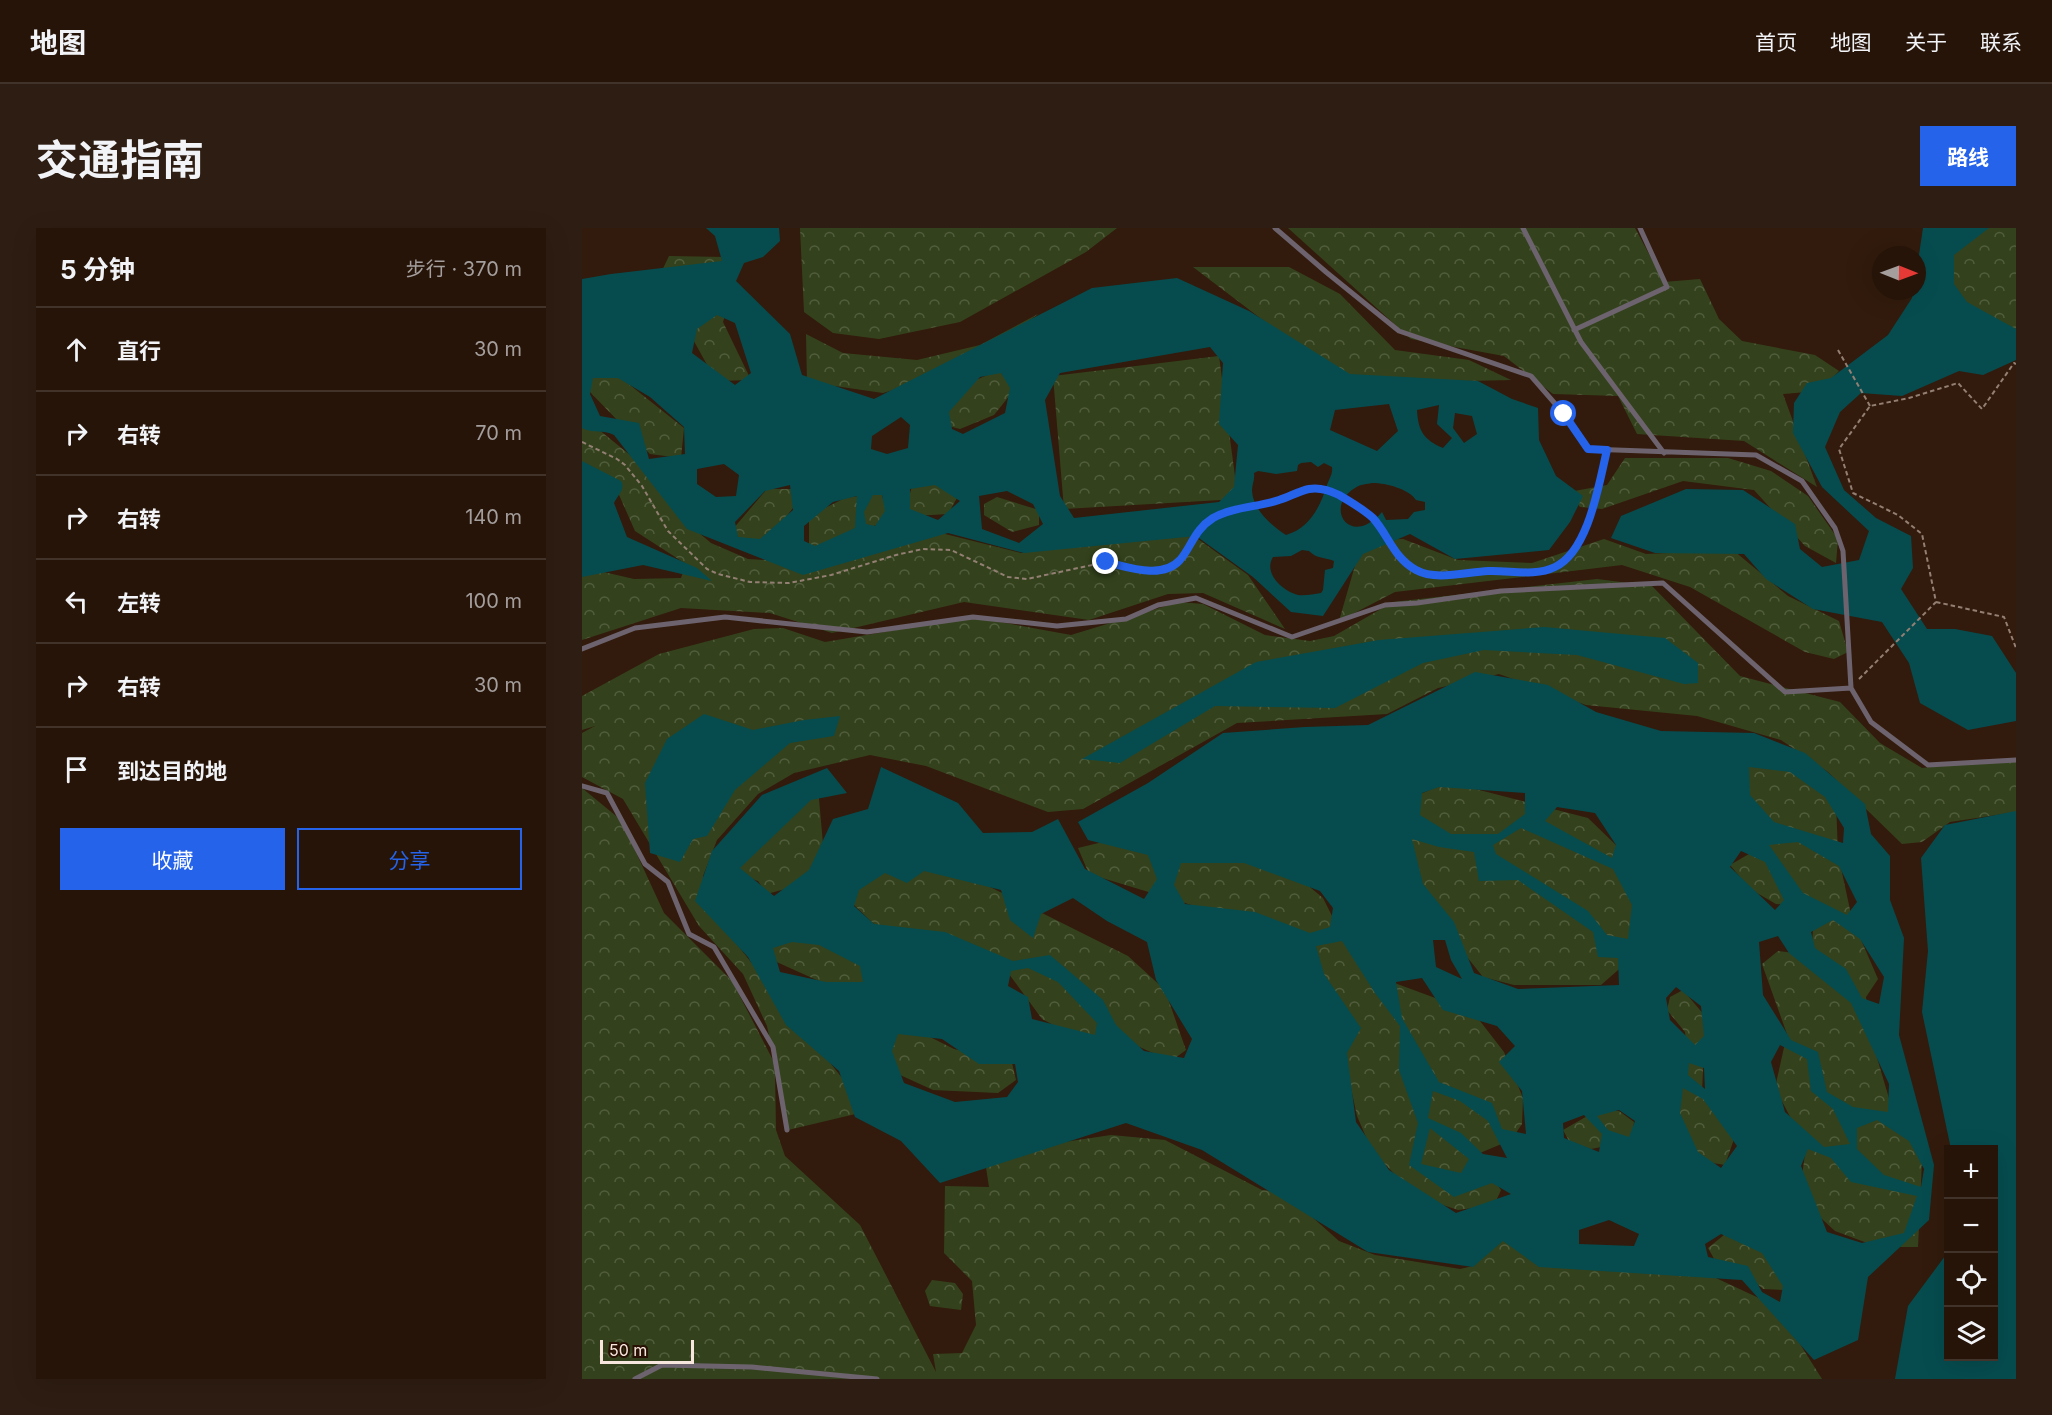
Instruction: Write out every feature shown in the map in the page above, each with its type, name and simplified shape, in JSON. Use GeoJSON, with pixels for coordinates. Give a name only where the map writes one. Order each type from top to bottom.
{"type":"FeatureCollection","features":[{"type":"Feature","properties":{"kind":"lane"},"geometry":{"type":"LineString","coordinates":[[1275,228],[1399,331],[1531,376],[1564,414],[1588,449],[1756,455],[1802,481],[1834,528],[1843,551],[1851,688],[1871,722],[1928,765],[2016,760]]}},
{"type":"Feature","properties":{"kind":"lane"},"geometry":{"type":"LineString","coordinates":[[1523,228],[1581,342],[1665,453]]}},
{"type":"Feature","properties":{"kind":"lane"},"geometry":{"type":"LineString","coordinates":[[1574,330],[1667,286],[1640,228]]}},
{"type":"Feature","properties":{"kind":"lane"},"geometry":{"type":"LineString","coordinates":[[582,649],[635,628],[725,617],[867,632],[973,617],[1057,626],[1126,619],[1158,605],[1196,598],[1292,637],[1385,605],[1417,603],[1501,591],[1663,583],[1785,692],[1851,688]]}},
{"type":"Feature","properties":{"kind":"lane"},"geometry":{"type":"LineString","coordinates":[[582,786],[607,794],[645,864],[668,882],[689,934],[714,947],[772,1047],[787,1130]]}},
{"type":"Feature","properties":{"kind":"lane"},"geometry":{"type":"LineString","coordinates":[[634,1379],[662,1365],[752,1367],[877,1379]]}},
{"type":"Feature","properties":{"kind":"path"},"geometry":{"type":"LineString","coordinates":[[1838,350],[1870,406]]}},
{"type":"Feature","properties":{"kind":"path"},"geometry":{"type":"LineString","coordinates":[[1936,602],[1922,534],[1898,515],[1853,493],[1839,448],[1870,406],[1910,398],[1958,383],[1982,410],[2014,363],[2016,364]]}},
{"type":"Feature","properties":{"kind":"path"},"geometry":{"type":"LineString","coordinates":[[582,442],[618,459],[625,465],[642,486],[668,531],[707,569],[750,582],[789,583],[831,575],[923,549],[951,549],[1008,577],[1027,579],[1106,562],[1143,571],[1169,568],[1180,560],[1191,541],[1214,518],[1279,500],[1308,489],[1321,488],[1361,509],[1379,527],[1403,561],[1418,571],[1432,575],[1491,571],[1533,573],[1555,567],[1568,557],[1588,527],[1607,450]]}},
{"type":"Feature","properties":{"kind":"path"},"geometry":{"type":"LineString","coordinates":[[1936,602],[2004,617],[2016,648]]}},
{"type":"Feature","properties":{"kind":"path"},"geometry":{"type":"LineString","coordinates":[[1851,688],[1936,602]]}},
{"type":"Feature","properties":{"kind":"green space"},"geometry":{"type":"Polygon","coordinates":[[[800,228],[1117,228],[1086,252],[960,322],[879,339],[833,333],[804,312],[800,228]]]}},
{"type":"Feature","properties":{"kind":"green space"},"geometry":{"type":"Polygon","coordinates":[[[1288,228],[1635,228],[1664,282],[1700,279],[1719,319],[1742,341],[1815,355],[1839,371],[1819,391],[1783,394],[1817,487],[1744,441],[1637,434],[1618,396],[1553,394],[1504,356],[1411,339],[1288,228]]]}},
{"type":"Feature","properties":{"kind":"green space"},"geometry":{"type":"Polygon","coordinates":[[[1982,228],[2016,228],[2016,330],[1970,310],[1946,280],[1953,252],[1982,228]]]}},
{"type":"Feature","properties":{"kind":"green space"},"geometry":{"type":"Polygon","coordinates":[[[669,256],[724,257],[738,272],[723,322],[751,380],[716,381],[690,334],[648,300],[669,256]]]}},
{"type":"Feature","properties":{"kind":"green space"},"geometry":{"type":"Polygon","coordinates":[[[1193,267],[1289,267],[1340,294],[1395,350],[1469,360],[1511,380],[1379,383],[1330,371],[1193,267]]]}},
{"type":"Feature","properties":{"kind":"green space"},"geometry":{"type":"Polygon","coordinates":[[[1038,314],[968,368],[883,393],[807,382],[806,334],[843,353],[917,360],[980,345],[1038,314]]]}},
{"type":"Feature","properties":{"kind":"green space"},"geometry":{"type":"Polygon","coordinates":[[[1219,356],[1238,499],[1064,509],[1053,376],[1219,356]]]}},
{"type":"Feature","properties":{"kind":"green space"},"geometry":{"type":"Polygon","coordinates":[[[611,370],[684,428],[681,458],[650,454],[590,392],[586,375],[611,370]]]}},
{"type":"Feature","properties":{"kind":"green space"},"geometry":{"type":"Polygon","coordinates":[[[997,371],[1010,378],[1010,395],[994,415],[960,429],[941,424],[964,385],[997,371]]]}},
{"type":"Feature","properties":{"kind":"green space"},"geometry":{"type":"Polygon","coordinates":[[[582,416],[651,472],[680,517],[711,543],[748,559],[833,564],[941,533],[1021,553],[1149,529],[1187,531],[1248,575],[1285,629],[1203,593],[1168,594],[1089,620],[964,602],[832,633],[770,613],[681,608],[582,640],[582,567],[634,579],[681,578],[686,564],[635,531],[616,488],[582,498],[582,416]]]}},
{"type":"Feature","properties":{"kind":"green space"},"geometry":{"type":"Polygon","coordinates":[[[1625,458],[1728,458],[1771,471],[1808,496],[1838,539],[1836,563],[1805,546],[1754,490],[1683,481],[1602,509],[1580,507],[1569,492],[1607,485],[1625,458]]]}},
{"type":"Feature","properties":{"kind":"green space"},"geometry":{"type":"Polygon","coordinates":[[[915,477],[962,489],[948,514],[914,516],[906,506],[915,477]]]}},
{"type":"Feature","properties":{"kind":"green space"},"geometry":{"type":"Polygon","coordinates":[[[767,489],[794,489],[796,504],[769,539],[740,540],[733,529],[767,489]]]}},
{"type":"Feature","properties":{"kind":"green space"},"geometry":{"type":"Polygon","coordinates":[[[881,493],[890,519],[809,554],[809,516],[845,498],[881,493]]]}},
{"type":"Feature","properties":{"kind":"green space"},"geometry":{"type":"Polygon","coordinates":[[[997,497],[1039,510],[1039,525],[1012,532],[984,515],[984,504],[997,497]]]}},
{"type":"Feature","properties":{"kind":"green space"},"geometry":{"type":"Polygon","coordinates":[[[1403,539],[1458,560],[1532,563],[1604,539],[1646,554],[1733,550],[1788,596],[1839,621],[1848,652],[1834,659],[1805,652],[1690,587],[1622,565],[1395,592],[1339,621],[1358,555],[1381,540],[1403,539]]]}},
{"type":"Feature","properties":{"kind":"green space"},"geometry":{"type":"Polygon","coordinates":[[[1597,579],[1652,586],[1740,676],[1840,702],[1880,743],[1922,768],[2016,759],[2016,812],[1950,822],[1922,842],[1902,844],[1828,772],[1781,740],[1697,716],[1586,705],[1499,674],[1438,688],[1387,714],[1237,723],[1083,809],[1048,812],[926,766],[870,755],[794,773],[758,794],[717,840],[703,876],[713,914],[868,1111],[788,1130],[775,1073],[776,1130],[785,1156],[860,1225],[936,1372],[933,1354],[962,1353],[976,1325],[972,1281],[944,1253],[945,1186],[989,1187],[984,1154],[1111,1135],[1165,1140],[1262,1190],[1284,1192],[1339,1241],[1375,1255],[1460,1269],[1473,1266],[1487,1240],[1505,1240],[1540,1263],[1645,1245],[1776,1306],[1822,1379],[582,1379],[582,788],[621,820],[664,913],[732,981],[775,1064],[767,1026],[743,974],[699,926],[623,799],[582,777],[582,733],[595,726],[582,730],[582,696],[659,654],[754,629],[783,628],[825,642],[973,617],[1071,635],[1179,602],[1203,604],[1265,635],[1310,641],[1334,636],[1393,602],[1597,579]]]}},
{"type":"Feature","properties":{"kind":"green space"},"geometry":{"type":"Polygon","coordinates":[[[1783,762],[1836,802],[1838,854],[1852,919],[1878,979],[1866,997],[1870,1034],[1893,1112],[1922,1161],[1918,1247],[1878,1247],[1835,1231],[1809,1207],[1801,1183],[1806,1147],[1775,1088],[1787,1034],[1762,964],[1778,951],[1811,955],[1814,918],[1807,905],[1776,904],[1750,889],[1730,865],[1768,843],[1740,789],[1745,765],[1783,762]]]}},
{"type":"Feature","properties":{"kind":"green space"},"geometry":{"type":"Polygon","coordinates":[[[1448,782],[1588,818],[1621,850],[1634,884],[1637,935],[1626,963],[1601,985],[1514,985],[1483,977],[1432,913],[1409,850],[1416,796],[1448,782]]]}},
{"type":"Feature","properties":{"kind":"green space"},"geometry":{"type":"Polygon","coordinates":[[[818,788],[824,855],[796,886],[767,894],[758,881],[732,872],[818,788]]]}},
{"type":"Feature","properties":{"kind":"green space"},"geometry":{"type":"Polygon","coordinates":[[[1119,838],[1261,862],[1299,878],[1323,898],[1351,954],[1373,975],[1473,1012],[1504,1052],[1523,1098],[1522,1124],[1511,1140],[1475,1155],[1501,1190],[1494,1205],[1458,1210],[1416,1196],[1372,1151],[1357,1116],[1328,982],[1298,937],[1089,874],[1078,848],[1119,838]]]}},
{"type":"Feature","properties":{"kind":"green space"},"geometry":{"type":"Polygon","coordinates":[[[933,869],[982,883],[1128,956],[1165,990],[1186,1050],[1171,1061],[1117,1037],[1086,1042],[1042,1019],[998,959],[876,926],[854,905],[854,888],[870,872],[933,869]]]}},
{"type":"Feature","properties":{"kind":"green space"},"geometry":{"type":"Polygon","coordinates":[[[827,927],[871,977],[857,988],[830,986],[770,959],[777,933],[827,927]]]}},
{"type":"Feature","properties":{"kind":"green space"},"geometry":{"type":"Polygon","coordinates":[[[1683,990],[1705,1016],[1702,1094],[1734,1139],[1725,1165],[1696,1160],[1677,1123],[1687,1053],[1685,1032],[1667,1010],[1670,997],[1683,990]]]}},
{"type":"Feature","properties":{"kind":"green space"},"geometry":{"type":"Polygon","coordinates":[[[916,1030],[954,1049],[1012,1063],[1016,1080],[998,1093],[933,1090],[887,1069],[890,1033],[916,1030]]]}},
{"type":"Feature","properties":{"kind":"green space"},"geometry":{"type":"Polygon","coordinates":[[[1596,1111],[1619,1111],[1634,1122],[1631,1141],[1591,1149],[1569,1141],[1563,1130],[1596,1111]]]}},
{"type":"Feature","properties":{"kind":"green space"},"geometry":{"type":"Polygon","coordinates":[[[1724,1235],[1761,1249],[1787,1290],[1763,1289],[1741,1270],[1717,1264],[1708,1248],[1724,1235]]]}},
{"type":"Feature","properties":{"kind":"green space"},"geometry":{"type":"Polygon","coordinates":[[[932,1280],[955,1283],[963,1294],[961,1310],[930,1306],[925,1291],[932,1280]]]}},
{"type":"Feature","properties":{"kind":"water"},"geometry":{"type":"Polygon","coordinates":[[[706,228],[779,228],[780,241],[763,257],[744,263],[736,281],[790,334],[802,375],[874,399],[1092,288],[1177,278],[1249,311],[1350,374],[1478,381],[1512,399],[1538,408],[1539,440],[1556,476],[1583,496],[1570,522],[1549,550],[1455,559],[1410,534],[1363,554],[1323,616],[1291,612],[1253,577],[1196,536],[1024,553],[948,533],[803,575],[687,529],[614,435],[582,428],[582,279],[722,261],[715,236],[706,228]],[[717,315],[697,329],[692,353],[735,385],[751,373],[735,323],[717,315]],[[1210,347],[1060,373],[1045,400],[1060,496],[1074,518],[1219,502],[1234,487],[1238,445],[1219,424],[1223,363],[1210,347]],[[1001,373],[980,377],[949,412],[952,429],[963,434],[1005,413],[1010,388],[1001,373]],[[593,378],[590,394],[600,416],[639,423],[649,459],[685,454],[684,427],[650,397],[618,378],[593,378]],[[1389,404],[1335,410],[1330,430],[1377,451],[1398,431],[1389,404]],[[1439,405],[1417,410],[1423,434],[1431,442],[1443,448],[1452,438],[1437,424],[1439,405]],[[1455,413],[1453,428],[1464,443],[1477,434],[1472,416],[1455,413]],[[901,417],[872,436],[871,449],[887,454],[908,448],[910,425],[901,417]],[[1311,462],[1301,463],[1297,471],[1276,474],[1258,471],[1254,473],[1253,498],[1269,522],[1286,535],[1302,527],[1313,516],[1324,493],[1332,467],[1324,463],[1318,467],[1311,462]],[[724,464],[697,469],[697,484],[716,497],[736,496],[739,475],[724,464]],[[1373,483],[1359,486],[1346,496],[1341,505],[1344,521],[1351,526],[1360,527],[1382,512],[1386,520],[1408,519],[1414,512],[1425,510],[1425,502],[1416,500],[1397,487],[1373,483]],[[790,485],[765,491],[735,522],[738,537],[760,539],[793,510],[790,485]],[[935,485],[910,489],[910,509],[938,520],[960,501],[935,485]],[[1007,491],[979,496],[982,529],[1019,543],[1043,524],[1033,504],[1007,491]],[[873,495],[864,512],[866,524],[875,526],[885,511],[882,495],[873,495]],[[857,496],[833,502],[804,526],[804,541],[815,546],[855,528],[857,496]],[[1302,550],[1291,556],[1273,557],[1270,569],[1272,575],[1286,590],[1298,595],[1310,595],[1321,593],[1325,570],[1333,568],[1334,561],[1302,550]]]}},
{"type":"Feature","properties":{"kind":"water"},"geometry":{"type":"Polygon","coordinates":[[[1923,228],[1989,228],[1954,255],[1954,284],[1967,302],[2016,329],[2016,360],[1983,375],[1959,371],[1902,396],[1861,393],[1840,412],[1825,447],[1844,490],[1876,518],[1911,536],[1913,568],[1901,589],[1927,629],[1955,629],[1992,636],[2016,673],[2016,721],[1968,730],[1920,703],[1909,663],[1882,622],[1813,609],[1766,579],[1744,554],[1655,553],[1611,538],[1621,516],[1686,489],[1743,490],[1795,524],[1800,549],[1822,567],[1859,560],[1869,531],[1822,487],[1793,433],[1794,403],[1807,383],[1831,378],[1888,335],[1911,300],[1926,300],[1926,246],[1920,246],[1923,228]]]}},
{"type":"Feature","properties":{"kind":"water"},"geometry":{"type":"Polygon","coordinates":[[[582,461],[621,481],[622,490],[614,503],[627,537],[697,568],[712,581],[643,565],[582,577],[582,461]]]}},
{"type":"Feature","properties":{"kind":"water"},"geometry":{"type":"Polygon","coordinates":[[[1544,627],[1665,638],[1698,663],[1698,683],[1684,684],[1577,655],[1484,650],[1423,663],[1335,708],[1215,706],[1120,763],[1082,759],[1256,662],[1379,640],[1544,627]]]}},
{"type":"Feature","properties":{"kind":"water"},"geometry":{"type":"Polygon","coordinates":[[[1475,672],[1548,685],[1596,712],[1661,731],[1754,733],[1805,753],[1865,804],[1871,834],[1890,856],[1890,900],[1904,938],[1899,1035],[1934,1165],[1929,1220],[1868,1277],[1858,1340],[1814,1360],[1742,1280],[1539,1267],[1503,1241],[1473,1267],[1368,1252],[1202,1150],[1126,1123],[940,1183],[901,1141],[855,1117],[839,1071],[786,1025],[748,957],[695,901],[712,851],[762,795],[827,768],[847,793],[811,800],[740,868],[774,896],[809,870],[833,819],[868,809],[881,767],[958,803],[983,833],[1032,832],[1058,819],[1085,869],[1144,899],[1157,879],[1148,855],[1088,840],[1078,822],[1148,783],[1223,733],[1368,725],[1475,672]],[[1749,767],[1750,795],[1774,822],[1843,843],[1844,828],[1825,797],[1790,772],[1749,767]],[[1439,787],[1422,793],[1420,815],[1451,834],[1498,834],[1525,814],[1525,793],[1439,787]],[[1557,807],[1545,821],[1612,858],[1616,845],[1595,813],[1557,807]],[[1521,828],[1493,845],[1496,854],[1588,911],[1607,935],[1628,939],[1632,905],[1613,869],[1521,828]],[[1412,839],[1423,884],[1454,922],[1474,973],[1518,989],[1619,985],[1618,958],[1598,957],[1593,932],[1518,880],[1479,881],[1474,852],[1439,847],[1412,839]],[[1798,842],[1769,845],[1803,893],[1847,915],[1857,902],[1839,866],[1798,842]],[[1741,851],[1730,867],[1775,910],[1784,900],[1765,862],[1741,851]],[[1181,863],[1174,885],[1185,904],[1255,912],[1310,933],[1330,927],[1333,908],[1320,891],[1244,863],[1181,863]],[[924,871],[907,883],[885,873],[859,890],[854,906],[874,924],[945,932],[1013,961],[1050,955],[1103,1000],[1116,1025],[1144,1051],[1184,1058],[1192,1039],[1156,980],[1147,942],[1107,921],[1073,898],[1041,914],[1033,938],[1010,920],[1001,890],[924,871]],[[1833,920],[1811,932],[1815,948],[1846,969],[1862,998],[1879,1004],[1884,977],[1860,939],[1833,920]],[[1778,936],[1759,942],[1763,995],[1791,1040],[1818,1052],[1827,1092],[1853,1107],[1888,1112],[1889,1084],[1851,1003],[1789,953],[1778,936]],[[1433,940],[1436,967],[1462,979],[1451,960],[1445,940],[1433,940]],[[1342,941],[1316,946],[1324,974],[1361,1028],[1347,1053],[1356,1122],[1389,1170],[1456,1213],[1511,1194],[1492,1183],[1454,1197],[1409,1165],[1418,1123],[1399,1070],[1400,1026],[1375,993],[1342,941]],[[792,942],[773,948],[780,972],[826,982],[863,982],[860,966],[819,945],[792,942]],[[1028,968],[1011,971],[1008,986],[1028,997],[1032,1019],[1095,1035],[1097,1023],[1058,982],[1028,968]],[[1422,978],[1396,982],[1402,1018],[1439,1082],[1492,1103],[1502,1129],[1526,1134],[1522,1091],[1499,1062],[1515,1046],[1497,1026],[1443,1010],[1422,978]],[[1676,987],[1666,998],[1670,1020],[1695,1045],[1704,1036],[1701,1006],[1676,987]],[[898,1034],[892,1051],[904,1083],[955,1102],[1007,1097],[1018,1082],[1015,1064],[979,1064],[942,1039],[898,1034]],[[1780,1045],[1771,1062],[1785,1112],[1824,1147],[1850,1144],[1833,1109],[1811,1091],[1807,1059],[1780,1045]],[[1689,1063],[1688,1075],[1705,1089],[1704,1068],[1689,1063]],[[1683,1088],[1680,1113],[1698,1152],[1721,1168],[1737,1146],[1703,1099],[1683,1088]],[[1433,1091],[1428,1118],[1461,1133],[1483,1154],[1507,1158],[1488,1121],[1460,1101],[1433,1091]],[[1619,1110],[1597,1116],[1608,1130],[1629,1137],[1635,1121],[1619,1110]],[[1584,1115],[1563,1123],[1564,1138],[1599,1152],[1602,1134],[1584,1115]],[[1877,1120],[1857,1128],[1857,1149],[1884,1175],[1921,1187],[1924,1169],[1909,1141],[1877,1120]],[[1430,1128],[1421,1164],[1461,1173],[1469,1159],[1430,1128]],[[1808,1149],[1801,1166],[1827,1232],[1862,1243],[1904,1233],[1917,1196],[1851,1182],[1831,1158],[1808,1149]],[[1609,1220],[1579,1230],[1579,1244],[1634,1246],[1639,1234],[1609,1220]],[[1721,1234],[1705,1244],[1708,1257],[1748,1266],[1762,1292],[1780,1302],[1783,1286],[1762,1253],[1721,1234]]]}},
{"type":"Feature","properties":{"kind":"water"},"geometry":{"type":"Polygon","coordinates":[[[704,714],[753,730],[840,716],[834,736],[790,743],[735,790],[707,836],[693,839],[680,862],[650,853],[645,783],[667,739],[704,714]]]}},
{"type":"Feature","properties":{"kind":"water"},"geometry":{"type":"Polygon","coordinates":[[[2016,811],[2016,1379],[1895,1379],[1908,1306],[1944,1257],[1944,1361],[1998,1361],[1998,1145],[1950,1145],[1922,1012],[1928,951],[1921,858],[1945,825],[2016,811]]]}},
{"type":"Feature","properties":{"kind":"route"},"geometry":{"type":"LineString","coordinates":[[1106,562],[1143,571],[1169,568],[1180,560],[1191,541],[1214,518],[1279,500],[1308,489],[1321,488],[1349,501],[1372,518],[1403,561],[1418,571],[1432,575],[1491,571],[1533,573],[1555,567],[1568,557],[1588,527],[1607,450],[1588,449],[1564,414]]}}]}
